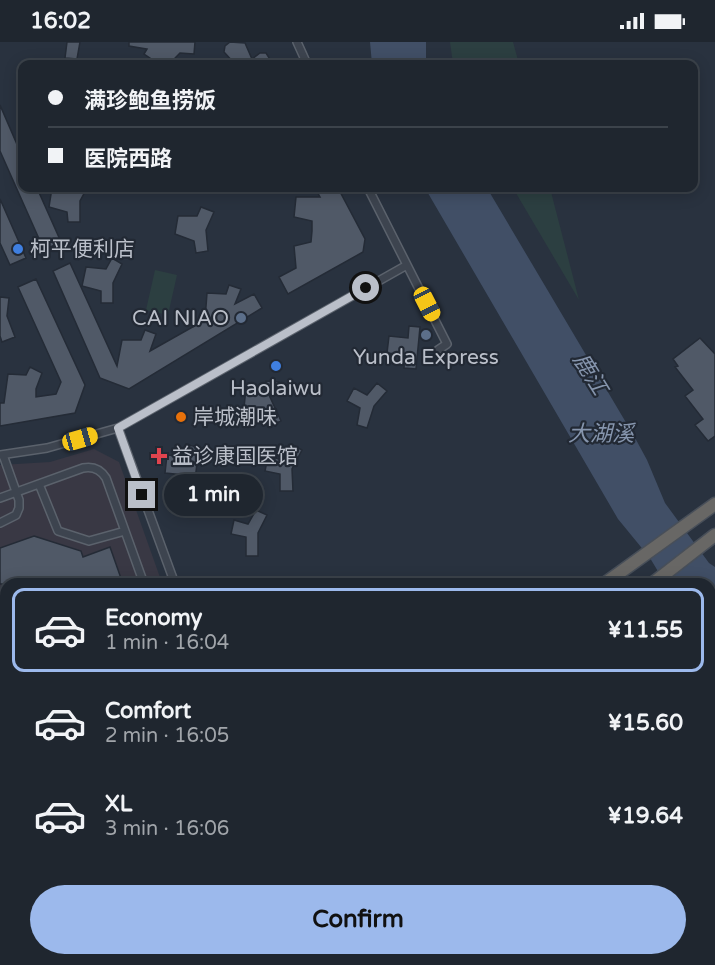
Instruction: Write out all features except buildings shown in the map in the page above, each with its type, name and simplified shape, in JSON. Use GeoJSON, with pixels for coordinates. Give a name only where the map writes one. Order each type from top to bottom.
{"type":"FeatureCollection","features":[{"type":"Feature","properties":{"kind":"highway"},"geometry":{"type":"LineString","coordinates":[[612,578],[715,504]]}},
{"type":"Feature","properties":{"kind":"highway"},"geometry":{"type":"LineString","coordinates":[[660,578],[715,535]]}},
{"type":"Feature","properties":{"kind":"street"},"geometry":{"type":"LineString","coordinates":[[297,42],[305,60]]}},
{"type":"Feature","properties":{"kind":"street"},"geometry":{"type":"LineString","coordinates":[[370,192],[447,344],[438,350]]}},
{"type":"Feature","properties":{"kind":"street"},"geometry":{"type":"LineString","coordinates":[[0,523],[12,518],[18,512],[20,502],[1,455],[47,448],[118,428],[407,265]]}},
{"type":"Feature","properties":{"kind":"street"},"geometry":{"type":"LineString","coordinates":[[118,428],[174,578]]}},
{"type":"Feature","properties":{"kind":"street"},"geometry":{"type":"LineString","coordinates":[[0,498],[83,468],[99,470],[106,478],[142,578]]}},
{"type":"Feature","properties":{"kind":"street"},"geometry":{"type":"LineString","coordinates":[[39,484],[58,531],[89,541],[125,531]]}},
{"type":"Feature","properties":{"kind":"shaded area"},"geometry":{"type":"Polygon","coordinates":[[[450,42],[513,42],[518,60],[452,60],[450,42]]]}},
{"type":"Feature","properties":{"kind":"shaded area"},"geometry":{"type":"Polygon","coordinates":[[[515,192],[551,192],[579,300],[515,192]]]}},
{"type":"Feature","properties":{"kind":"shaded area"},"geometry":{"type":"Polygon","coordinates":[[[155,270],[177,275],[168,315],[146,310],[155,270]]]}},
{"type":"Feature","properties":{"kind":"shaded area"},"geometry":{"type":"Polygon","coordinates":[[[94,449],[119,462],[160,578],[0,578],[0,465],[50,462],[94,449]]]}},
{"type":"Feature","properties":{"kind":"water"},"geometry":{"type":"Polygon","coordinates":[[[370,42],[426,42],[426,60],[372,60],[370,42]]]}},
{"type":"Feature","properties":{"kind":"water","name":"大湖溪"},"geometry":{"type":"Polygon","coordinates":[[[427,192],[489,192],[634,436],[665,503],[709,563],[715,567],[715,578],[662,578],[650,558],[618,519],[427,192]]]}},
{"type":"Feature","properties":{"kind":"place","name":"柯平便利店"},"geometry":{"type":"Point","coordinates":[18,249]}},
{"type":"Feature","properties":{"kind":"place","name":"CAI NIAO"},"geometry":{"type":"Point","coordinates":[241,318]}},
{"type":"Feature","properties":{"kind":"place","name":"Yunda Express"},"geometry":{"type":"Point","coordinates":[426,335]}},
{"type":"Feature","properties":{"kind":"place","name":"Haolaiwu"},"geometry":{"type":"Point","coordinates":[276,366]}},
{"type":"Feature","properties":{"kind":"place","name":"岸城潮味"},"geometry":{"type":"Point","coordinates":[181,417]}},
{"type":"Feature","properties":{"kind":"place","name":"益诊康国医馆"},"geometry":{"type":"Point","coordinates":[159,456]}},
{"type":"Feature","properties":{"kind":"route"},"geometry":{"type":"LineString","coordinates":[[142,495],[118,428],[366,288]]}},
{"type":"Feature","properties":{"kind":"water label","name":"鹿江"},"geometry":{"type":"Point","coordinates":[590,374]}}]}
